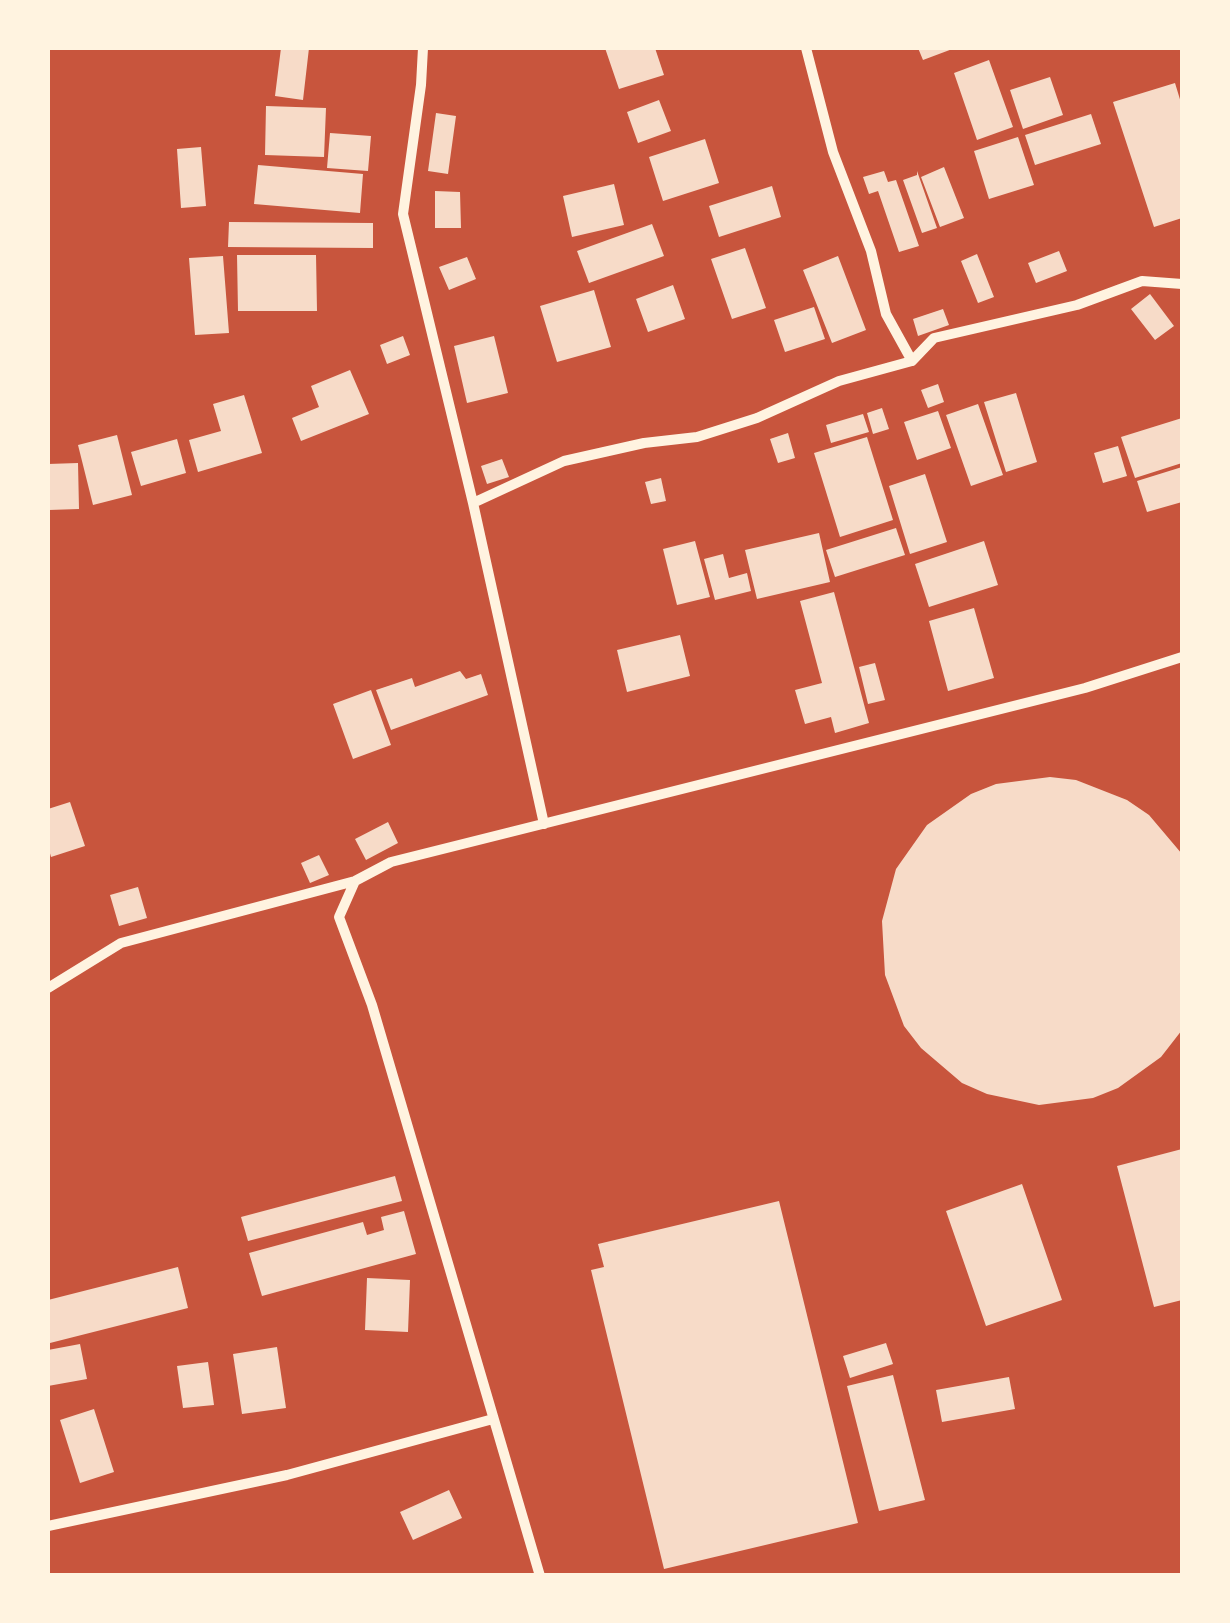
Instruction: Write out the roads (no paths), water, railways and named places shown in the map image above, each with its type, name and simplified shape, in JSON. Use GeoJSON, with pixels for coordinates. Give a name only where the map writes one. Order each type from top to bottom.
{"type":"FeatureCollection","features":[{"type":"Feature","properties":{"kind":"street"},"geometry":{"type":"LineString","coordinates":[[423,48],[403,214],[473,503],[544,824]]}},
{"type":"Feature","properties":{"kind":"street"},"geometry":{"type":"LineString","coordinates":[[806,48],[833,152],[871,251],[886,314],[912,362]]}},
{"type":"Feature","properties":{"kind":"street"},"geometry":{"type":"LineString","coordinates":[[473,503],[564,462],[644,443],[697,437],[757,418],[839,381],[912,362],[934,338],[1077,306],[1142,281],[1182,284]]}},
{"type":"Feature","properties":{"kind":"street"},"geometry":{"type":"LineString","coordinates":[[48,988],[121,944],[355,881],[391,862],[1084,688],[1182,657]]}},
{"type":"Feature","properties":{"kind":"street"},"geometry":{"type":"LineString","coordinates":[[355,881],[340,917],[372,1006],[540,1576]]}},
{"type":"Feature","properties":{"kind":"street"},"geometry":{"type":"LineString","coordinates":[[48,1526],[287,1475],[492,1419]]}}]}
